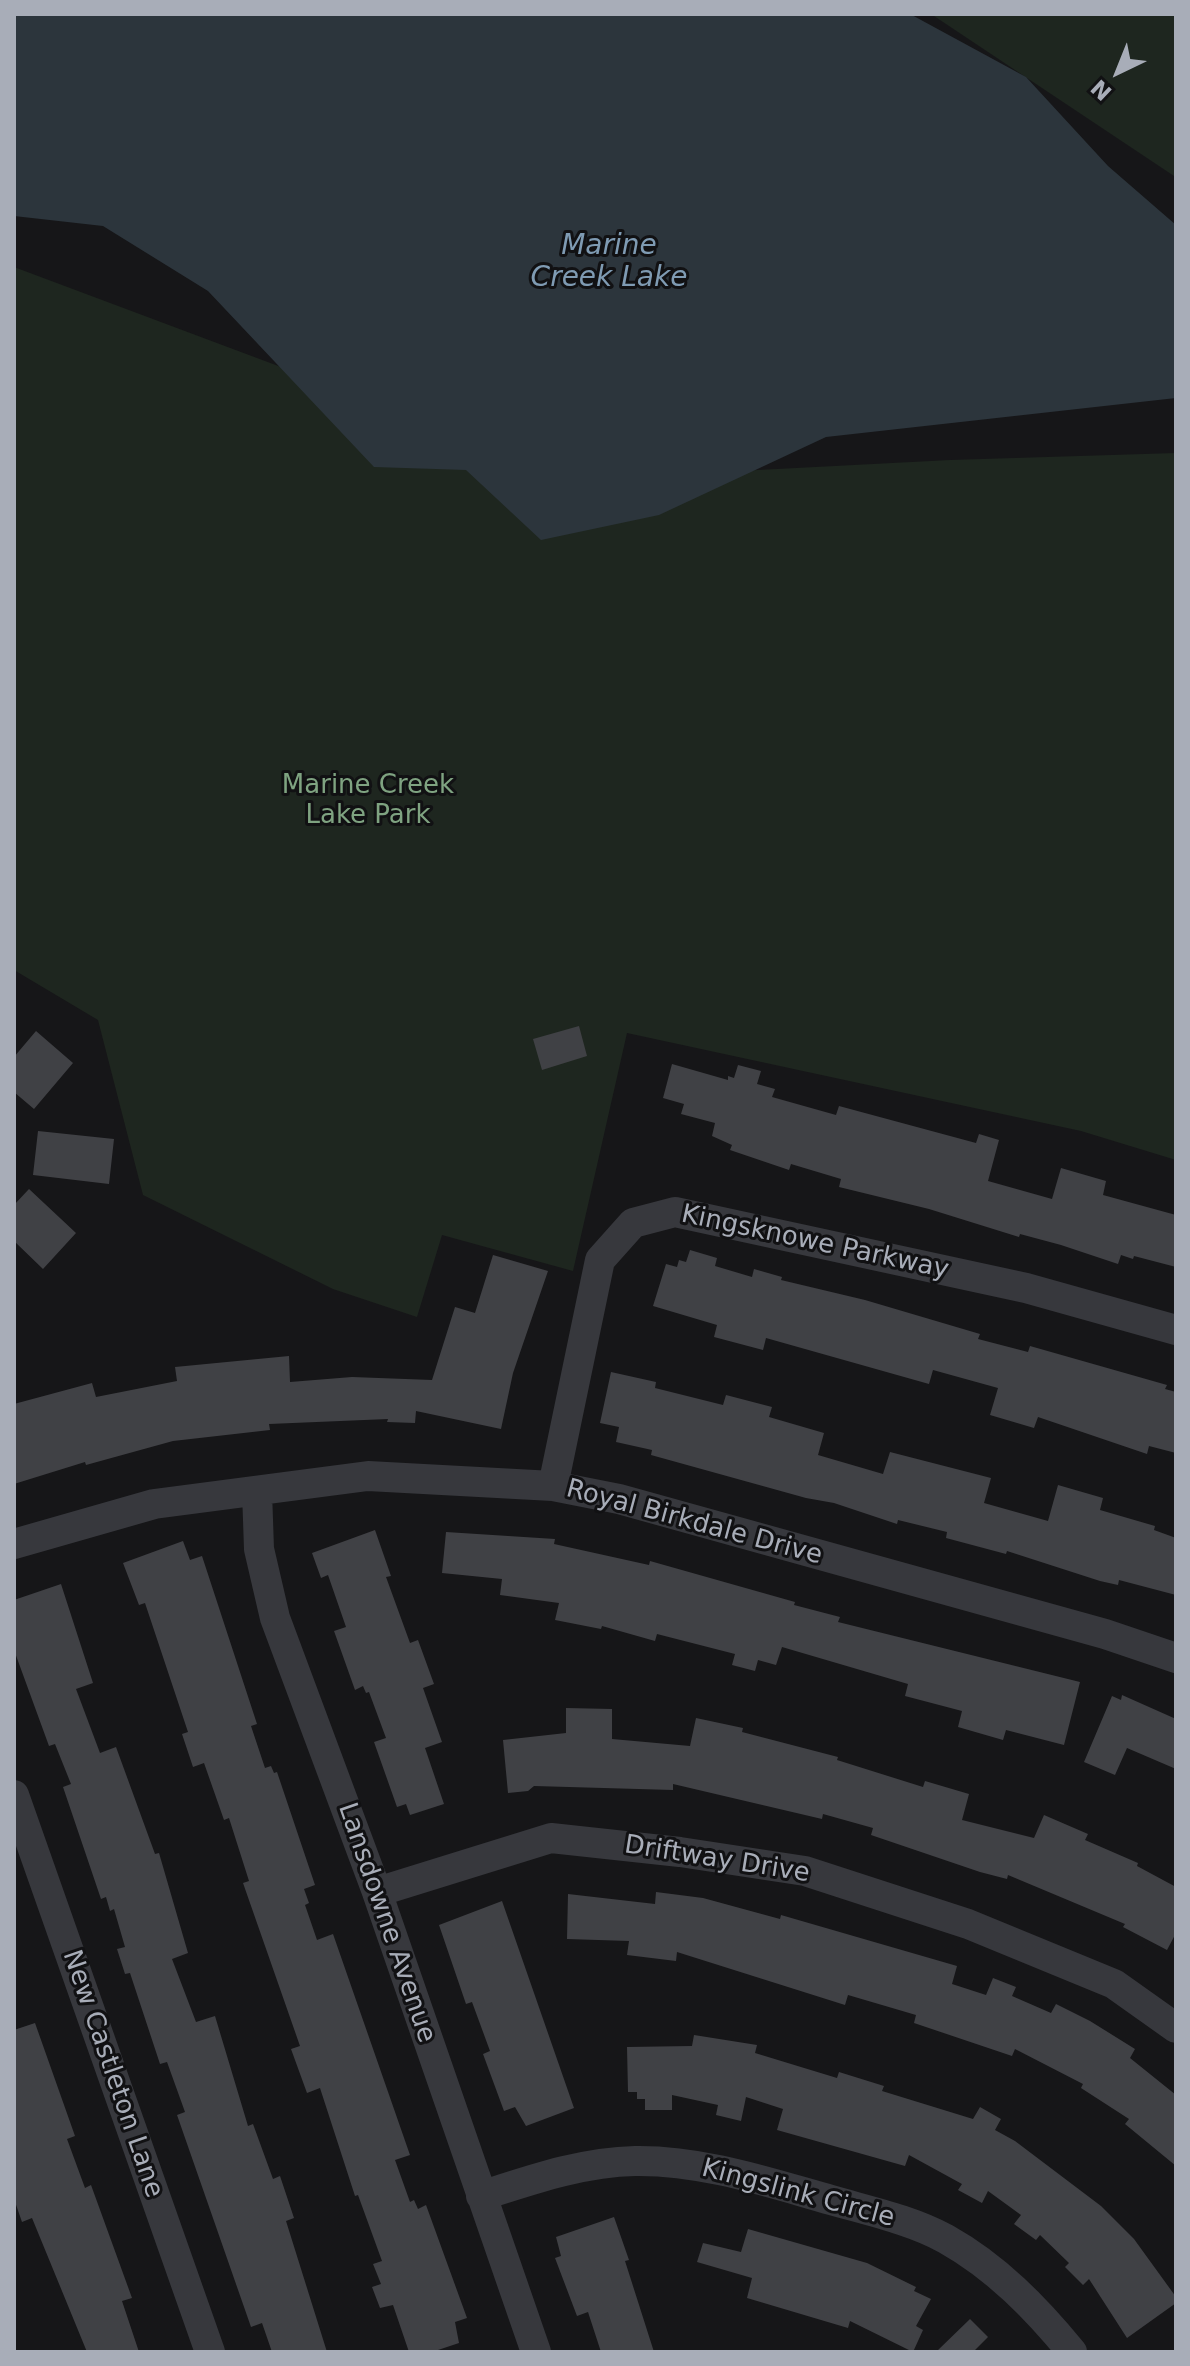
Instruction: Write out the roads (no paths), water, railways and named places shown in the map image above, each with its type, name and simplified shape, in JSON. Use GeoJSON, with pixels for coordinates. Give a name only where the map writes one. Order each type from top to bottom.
{"type":"FeatureCollection","features":[{"type":"Feature","properties":{"kind":"street","name":"Kingsknowe Parkway"},"geometry":{"type":"LineString","coordinates":[[553,1486],[600,1260],[633,1223],[675,1212],[1026,1288],[1176,1330]]}},
{"type":"Feature","properties":{"kind":"street","name":"Royal Birkdale Drive"},"geometry":{"type":"LineString","coordinates":[[14,1544],[154,1504],[368,1476],[553,1486],[665,1512],[1105,1634],[1176,1658]]}},
{"type":"Feature","properties":{"kind":"street","name":"Lansdowne Avenue"},"geometry":{"type":"LineString","coordinates":[[257,1491],[259,1549],[275,1618],[377,1892],[536,2352]]}},
{"type":"Feature","properties":{"kind":"street","name":"New Castleton Lane"},"geometry":{"type":"LineString","coordinates":[[14,1795],[210,2352]]}},
{"type":"Feature","properties":{"kind":"street","name":"Driftway Drive"},"geometry":{"type":"LineString","coordinates":[[377,1892],[551,1838],[680,1852],[805,1871],[968,1924],[1114,1984],[1176,2028]]}},
{"type":"Feature","properties":{"kind":"street","name":"Kingslink Circle"},"geometry":{"type":"LineString","coordinates":[[481,2196],[542,2176],[635,2161],[677,2164],[747,2176],[896,2218],[945,2239],[990,2269],[1037,2311],[1072,2352]]}},
{"type":"Feature","properties":{"kind":"water","name":"Marine Creek Lake"},"geometry":{"type":"Polygon","coordinates":[[[14,14],[910,14],[1026,77],[1108,166],[1176,225],[1176,398],[826,437],[659,515],[541,540],[466,470],[374,467],[208,291],[103,226],[14,216],[14,14]]]}},
{"type":"Feature","properties":{"kind":"park label","name":"Marine Creek Lake Park"},"geometry":{"type":"Point","coordinates":[368,801]}}]}
